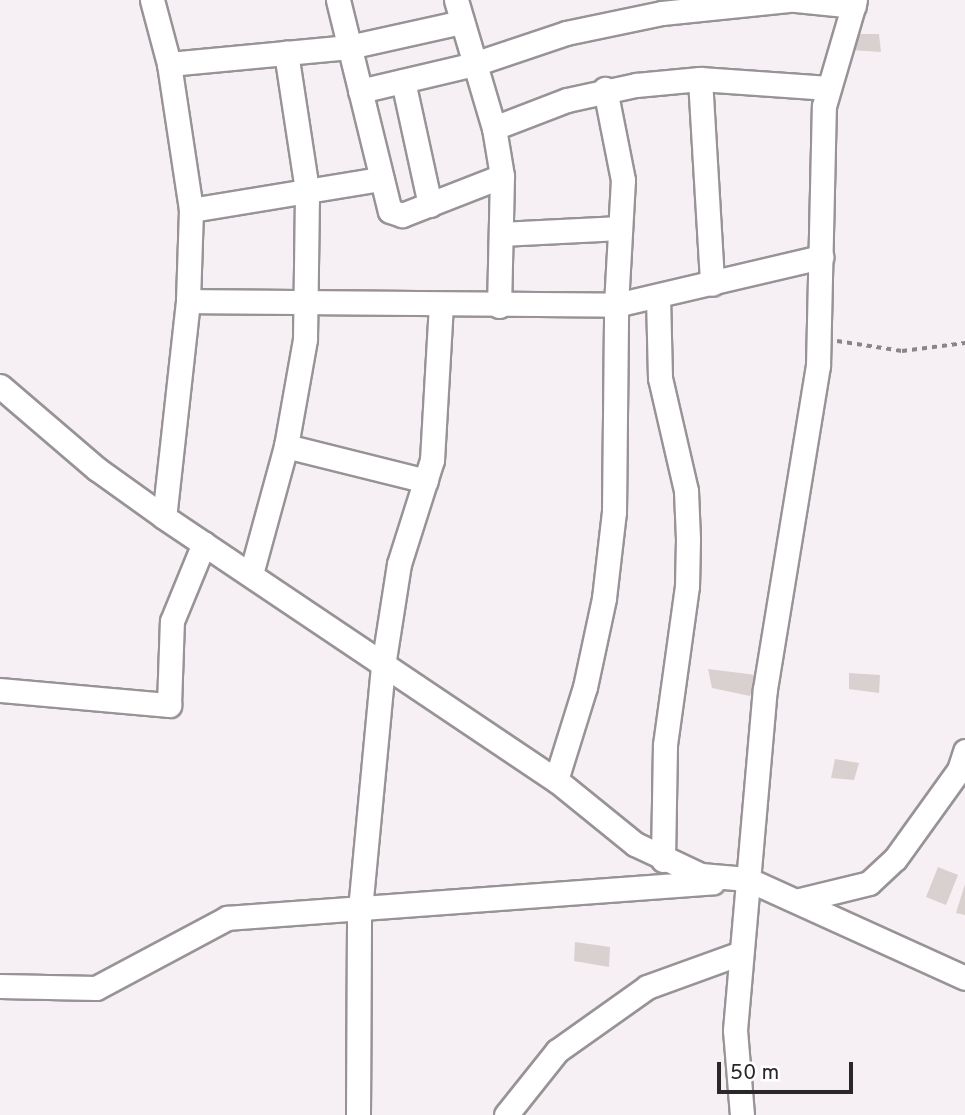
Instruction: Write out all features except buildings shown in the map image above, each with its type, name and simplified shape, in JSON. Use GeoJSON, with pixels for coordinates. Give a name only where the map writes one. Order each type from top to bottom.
{"type":"FeatureCollection","features":[{"type":"Feature","properties":{"kind":"street"},"geometry":{"type":"LineString","coordinates":[[152,0],[169,64],[191,211],[188,301],[164,517]]}},
{"type":"Feature","properties":{"kind":"street"},"geometry":{"type":"LineString","coordinates":[[338,0],[381,178],[395,215],[430,205],[502,176]]}},
{"type":"Feature","properties":{"kind":"street"},"geometry":{"type":"LineString","coordinates":[[360,91],[474,64],[566,33],[650,16],[788,0]]}},
{"type":"Feature","properties":{"kind":"street"},"geometry":{"type":"LineString","coordinates":[[742,1115],[736,1030],[765,689],[821,339],[823,124],[829,88],[855,3],[796,0]]}},
{"type":"Feature","properties":{"kind":"street"},"geometry":{"type":"LineString","coordinates":[[169,64],[349,47],[459,11],[494,128],[502,176],[499,306]]}},
{"type":"Feature","properties":{"kind":"street"},"geometry":{"type":"LineString","coordinates":[[251,574],[299,387],[306,305],[307,190],[286,53]]}},
{"type":"Feature","properties":{"kind":"street"},"geometry":{"type":"LineString","coordinates":[[494,128],[605,89],[700,79],[829,88]]}},
{"type":"Feature","properties":{"kind":"street"},"geometry":{"type":"LineString","coordinates":[[700,79],[712,284]]}},
{"type":"Feature","properties":{"kind":"street"},"geometry":{"type":"LineString","coordinates":[[403,80],[430,205]]}},
{"type":"Feature","properties":{"kind":"street"},"geometry":{"type":"LineString","coordinates":[[556,780],[577,724],[604,598],[614,512],[615,304],[623,180],[605,89]]}},
{"type":"Feature","properties":{"kind":"street"},"geometry":{"type":"LineString","coordinates":[[191,211],[381,178]]}},
{"type":"Feature","properties":{"kind":"street"},"geometry":{"type":"LineString","coordinates":[[502,234],[619,229]]}},
{"type":"Feature","properties":{"kind":"street"},"geometry":{"type":"LineString","coordinates":[[188,301],[441,306],[615,304],[821,257]]}},
{"type":"Feature","properties":{"kind":"street"},"geometry":{"type":"LineString","coordinates":[[657,296],[660,379],[686,491],[688,539],[687,586],[667,712],[663,860]]}},
{"type":"Feature","properties":{"kind":"street"},"geometry":{"type":"LineString","coordinates":[[358,1115],[359,909],[383,666],[399,564],[426,481],[435,436],[441,306]]}},
{"type":"Feature","properties":{"kind":"street"},"geometry":{"type":"LineString","coordinates":[[0,386],[97,469],[383,666],[556,780],[635,844],[663,860],[701,875],[747,879],[800,900],[965,978]]}},
{"type":"Feature","properties":{"kind":"street"},"geometry":{"type":"LineString","coordinates":[[286,446],[426,481]]}},
{"type":"Feature","properties":{"kind":"street"},"geometry":{"type":"LineString","coordinates":[[0,690],[169,705],[172,621],[204,544]]}},
{"type":"Feature","properties":{"kind":"street"},"geometry":{"type":"LineString","coordinates":[[800,900],[869,883],[895,859],[959,770],[965,751]]}},
{"type":"Feature","properties":{"kind":"street"},"geometry":{"type":"LineString","coordinates":[[0,986],[96,988],[227,918],[747,879]]}},
{"type":"Feature","properties":{"kind":"street"},"geometry":{"type":"LineString","coordinates":[[506,1115],[557,1051],[648,987],[741,953]]}},
{"type":"Feature","properties":{"kind":"path"},"geometry":{"type":"LineString","coordinates":[[821,339],[902,351],[965,343]]}}]}
